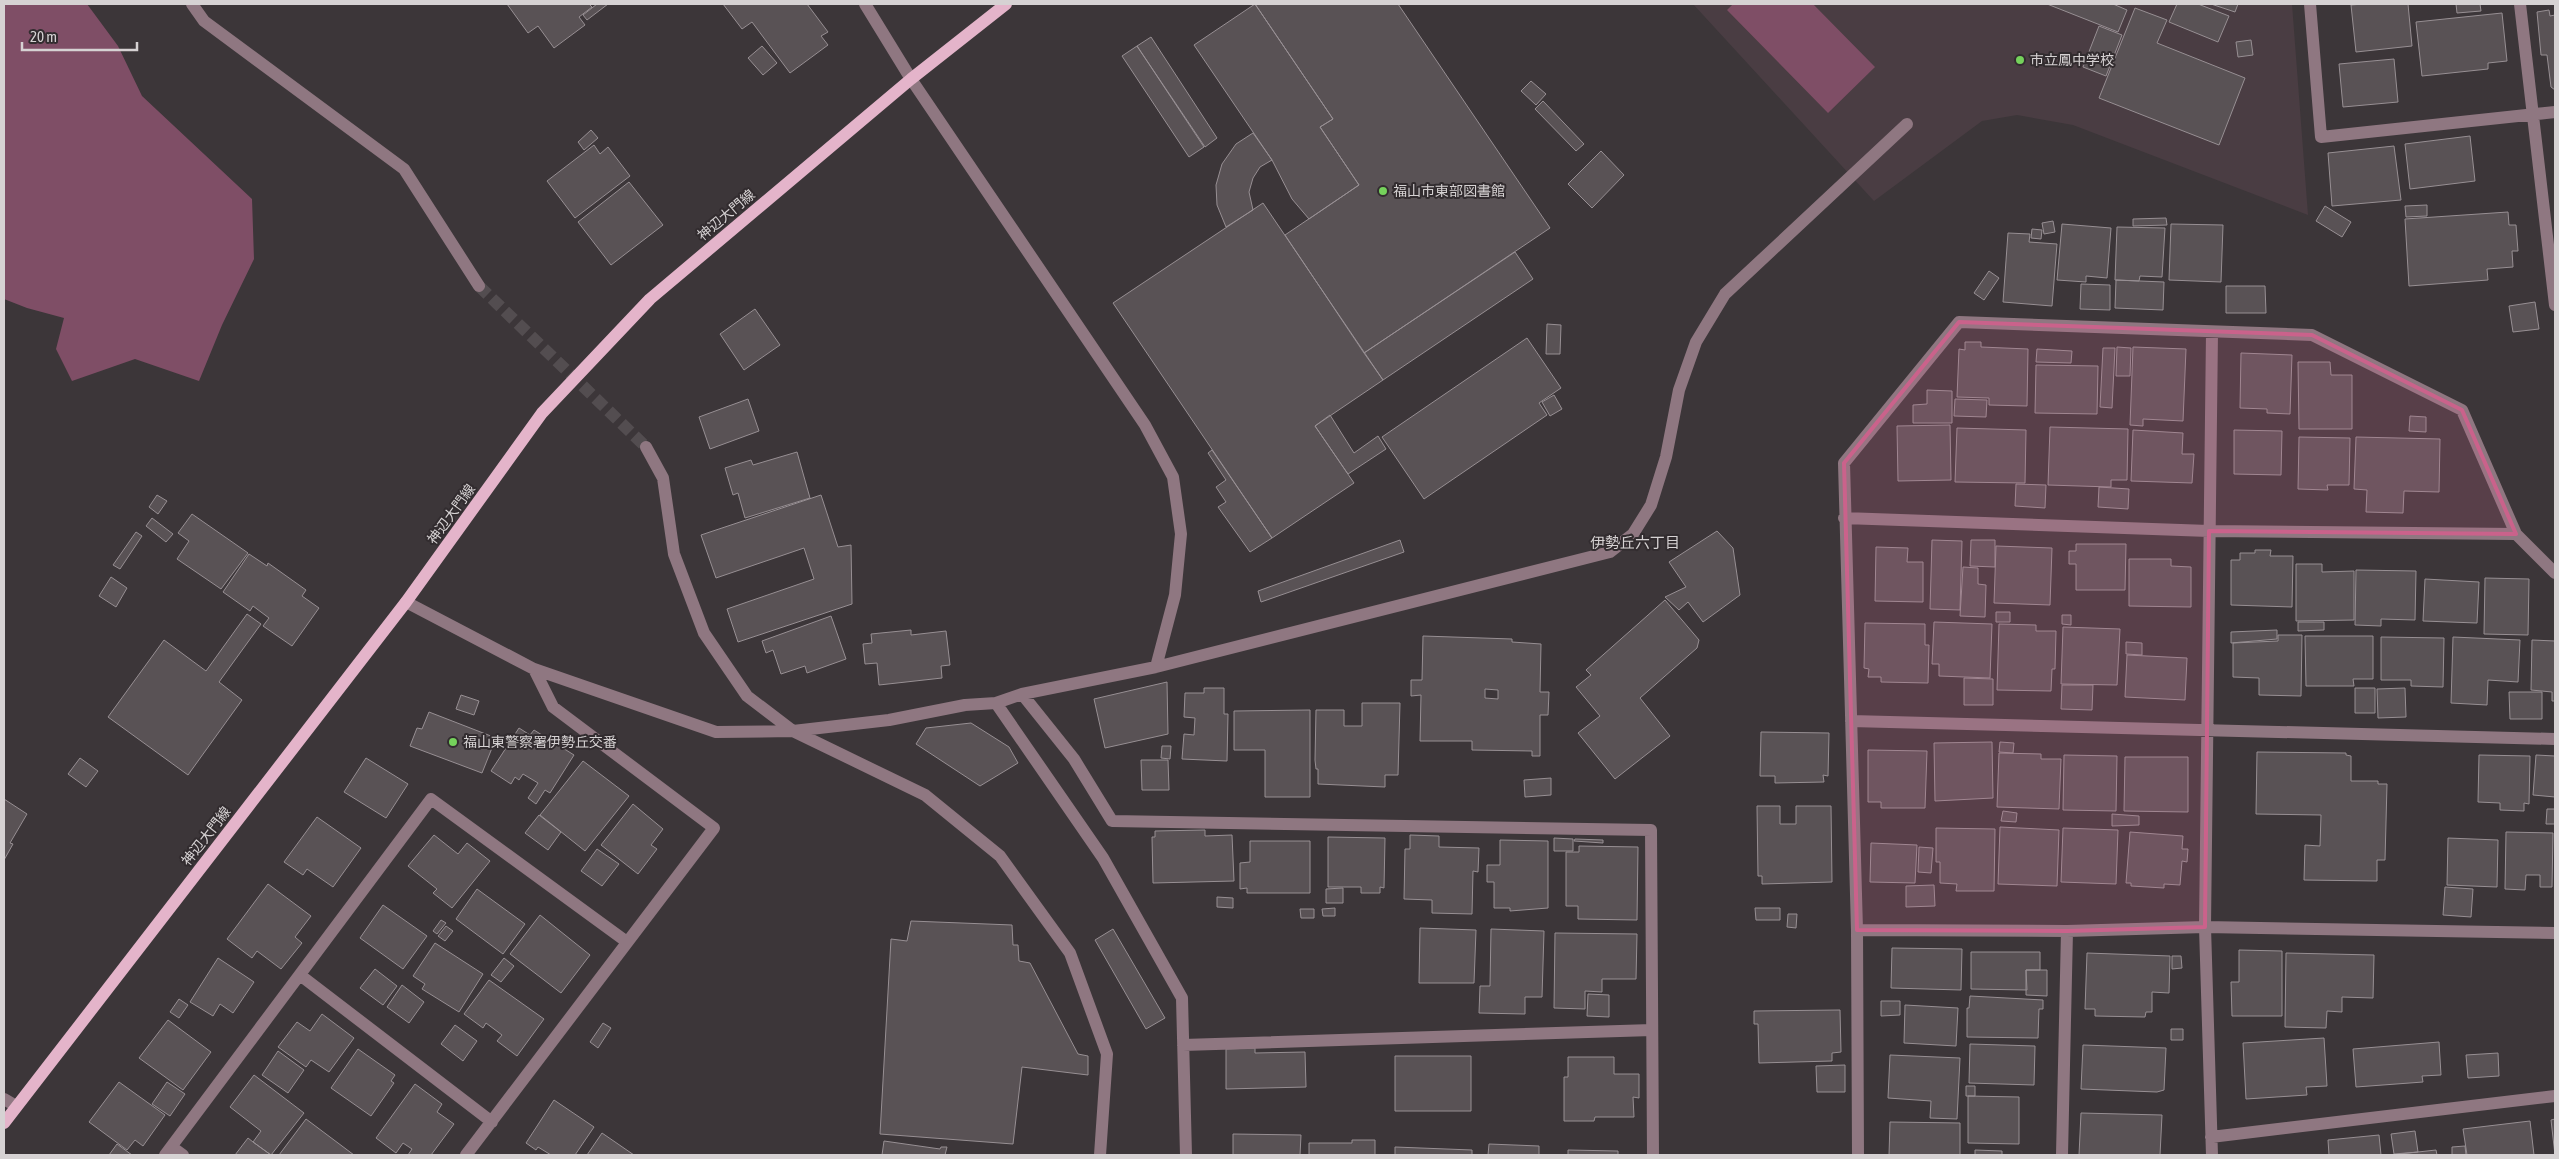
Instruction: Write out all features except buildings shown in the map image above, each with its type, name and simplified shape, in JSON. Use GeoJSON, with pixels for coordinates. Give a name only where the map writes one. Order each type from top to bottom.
{"type":"FeatureCollection","features":[{"type":"Feature","properties":{"kind":"main road","name":"神辺大門線"},"geometry":{"type":"LineString","coordinates":[[4,1123],[406,602],[542,413],[650,299],[911,79],[1006,4]]}},
{"type":"Feature","properties":{"kind":"street"},"geometry":{"type":"LineString","coordinates":[[192,4],[204,21],[404,169],[480,286]]}},
{"type":"Feature","properties":{"kind":"street"},"geometry":{"type":"LineString","coordinates":[[865,4],[911,79],[1145,425],[1173,477],[1180,534],[1175,595],[1156,668]]}},
{"type":"Feature","properties":{"kind":"street"},"geometry":{"type":"LineString","coordinates":[[2310,4],[2321,137],[2555,112]]}},
{"type":"Feature","properties":{"kind":"street"},"geometry":{"type":"LineString","coordinates":[[2520,4],[2531,114],[2555,305]]}},
{"type":"Feature","properties":{"kind":"street"},"geometry":{"type":"LineString","coordinates":[[406,602],[534,669],[716,732],[794,731],[890,720],[965,705],[996,702],[1022,694],[1156,668],[1610,552],[1633,534],[1651,505],[1666,457],[1680,390],[1696,342],[1725,294],[1907,124]]}},
{"type":"Feature","properties":{"kind":"street"},"geometry":{"type":"LineString","coordinates":[[1858,1155],[1857,930],[1844,518],[1844,463],[1959,322],[2312,335],[2462,410],[2516,534],[2555,573]]}},
{"type":"Feature","properties":{"kind":"street"},"geometry":{"type":"LineString","coordinates":[[2212,332],[2205,927],[2212,1155]]}},
{"type":"Feature","properties":{"kind":"street"},"geometry":{"type":"LineString","coordinates":[[646,447],[663,478],[674,554],[704,633],[747,696],[794,731],[926,795],[1000,856],[1070,953],[1108,1054],[1100,1155]]}},
{"type":"Feature","properties":{"kind":"street"},"geometry":{"type":"LineString","coordinates":[[1844,518],[2209,531],[2516,534]]}},
{"type":"Feature","properties":{"kind":"street"},"geometry":{"type":"LineString","coordinates":[[466,1155],[714,828],[553,707],[534,669]]}},
{"type":"Feature","properties":{"kind":"street"},"geometry":{"type":"LineString","coordinates":[[1022,694],[1074,759],[1112,820],[1651,830],[1654,1155]]}},
{"type":"Feature","properties":{"kind":"street"},"geometry":{"type":"LineString","coordinates":[[996,702],[1104,858],[1182,998],[1186,1155]]}},
{"type":"Feature","properties":{"kind":"street"},"geometry":{"type":"LineString","coordinates":[[1850,721],[2207,732],[2555,739]]}},
{"type":"Feature","properties":{"kind":"street"},"geometry":{"type":"LineString","coordinates":[[183,1155],[168,1151],[431,799],[627,942]]}},
{"type":"Feature","properties":{"kind":"street"},"geometry":{"type":"LineString","coordinates":[[1857,930],[2067,932],[2205,927],[2555,933]]}},
{"type":"Feature","properties":{"kind":"street"},"geometry":{"type":"LineString","coordinates":[[2062,1155],[2067,932]]}},
{"type":"Feature","properties":{"kind":"street"},"geometry":{"type":"LineString","coordinates":[[300,975],[492,1122]]}},
{"type":"Feature","properties":{"kind":"street"},"geometry":{"type":"LineString","coordinates":[[1183,1045],[1652,1030]]}},
{"type":"Feature","properties":{"kind":"street"},"geometry":{"type":"LineString","coordinates":[[2211,1137],[2555,1096]]}},
{"type":"Feature","properties":{"kind":"street"},"geometry":{"type":"LineString","coordinates":[[4,1099],[16,1106]]}},
{"type":"Feature","properties":{"kind":"highlighted area"},"geometry":{"type":"Polygon","coordinates":[[[1959,322],[2312,335],[2462,410],[2516,534],[2209,531],[2205,927],[2067,931],[1857,930],[1844,463],[1959,322]]]}},
{"type":"Feature","properties":{"kind":"shaded area"},"geometry":{"type":"Polygon","coordinates":[[[4,4],[87,4],[118,46],[142,96],[252,199],[254,259],[222,325],[199,381],[135,359],[72,381],[56,349],[64,318],[27,308],[4,299],[4,4]]]}},
{"type":"Feature","properties":{"kind":"shaded area","name":"市立鳳中学校"},"geometry":{"type":"Polygon","coordinates":[[[1693,4],[2292,4],[2308,215],[2073,125],[2017,115],[1982,121],[1874,201],[1693,4]]]}},
{"type":"Feature","properties":{"kind":"shaded area"},"geometry":{"type":"Polygon","coordinates":[[[1733,4],[1813,4],[1875,67],[1828,113],[1727,10],[1733,4]]]}},
{"type":"Feature","properties":{"kind":"tunnel"},"geometry":{"type":"LineString","coordinates":[[479,286],[646,447]]}},
{"type":"Feature","properties":{"kind":"place","name":"市立鳳中学校"},"geometry":{"type":"Point","coordinates":[2020,60]}},
{"type":"Feature","properties":{"kind":"place","name":"福山市東部図書館"},"geometry":{"type":"Point","coordinates":[1383,191]}},
{"type":"Feature","properties":{"kind":"place","name":"福山東警察署伊勢丘交番"},"geometry":{"type":"Point","coordinates":[453,742]}},
{"type":"Feature","properties":{"kind":"district","name":"伊勢丘六丁目"},"geometry":{"type":"Point","coordinates":[1635,543]}}]}
